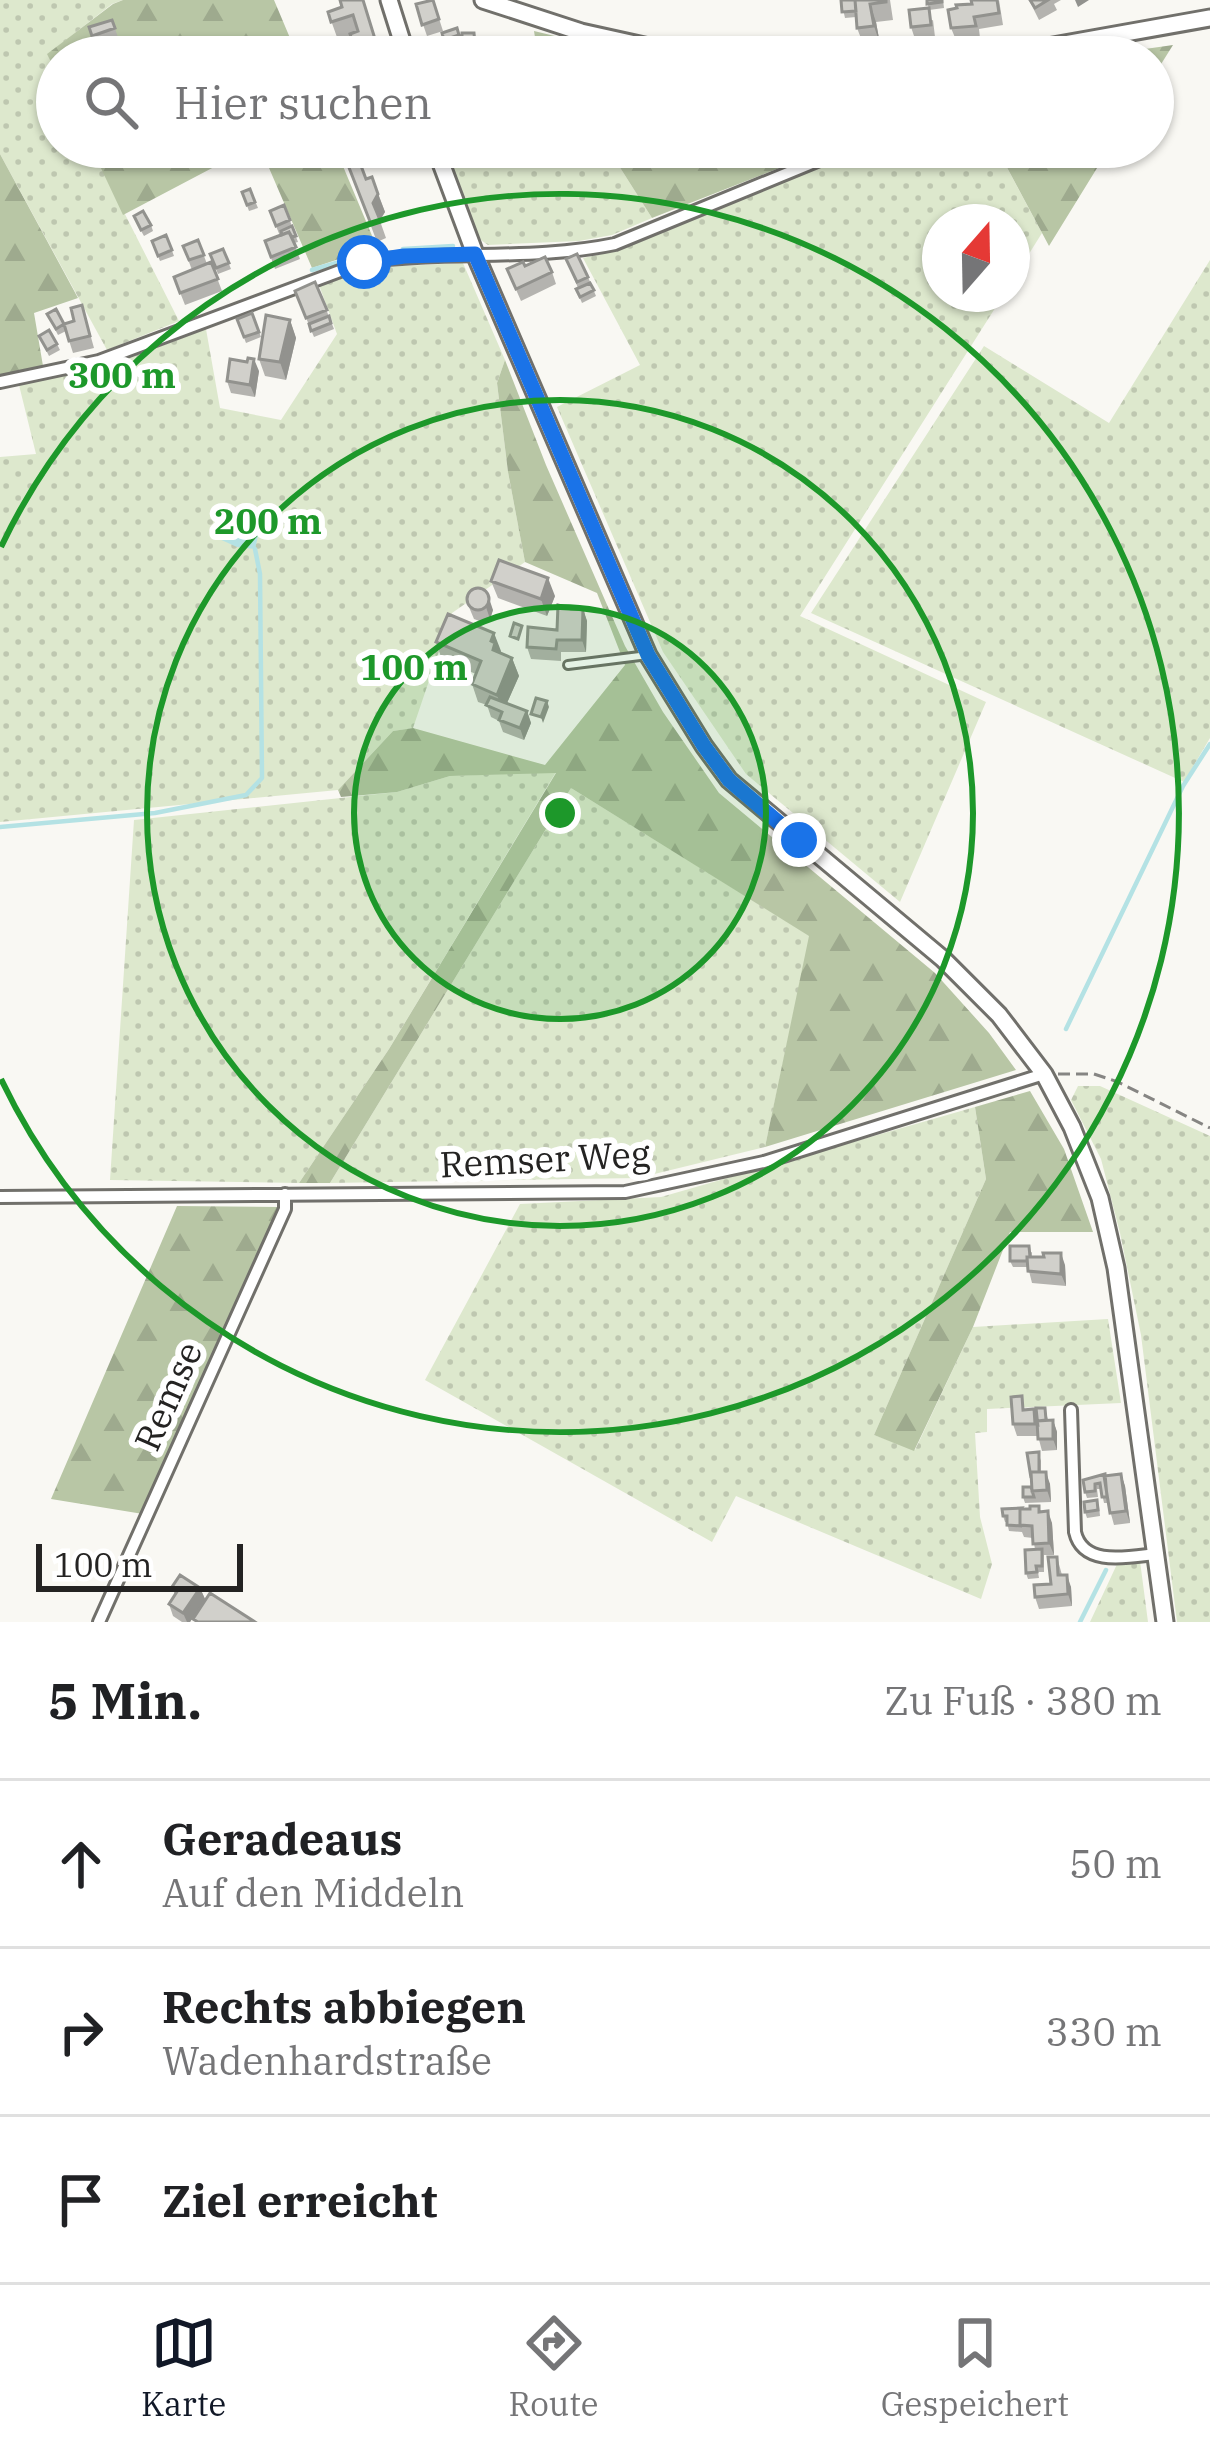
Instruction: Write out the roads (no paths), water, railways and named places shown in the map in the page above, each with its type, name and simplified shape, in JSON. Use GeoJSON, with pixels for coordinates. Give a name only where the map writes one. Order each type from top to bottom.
{"type":"FeatureCollection","features":[{"type":"Feature","properties":{"kind":"street"},"geometry":{"type":"LineString","coordinates":[[389,0],[400,36]]}},
{"type":"Feature","properties":{"kind":"street"},"geometry":{"type":"LineString","coordinates":[[482,0],[599,36]]}},
{"type":"Feature","properties":{"kind":"street"},"geometry":{"type":"LineString","coordinates":[[1109,36],[1210,18]]}},
{"type":"Feature","properties":{"kind":"street"},"geometry":{"type":"LineString","coordinates":[[443,168],[475,254],[648,655],[704,746],[729,780],[944,958],[999,1015],[1044,1074],[1072,1127],[1100,1198],[1117,1268],[1165,1622]]}},
{"type":"Feature","properties":{"kind":"street"},"geometry":{"type":"LineString","coordinates":[[0,382],[99,361],[364,262],[404,256],[582,251],[615,244],[800,168]]}},
{"type":"Feature","properties":{"kind":"street","name":"Remser Weg"},"geometry":{"type":"LineString","coordinates":[[0,1197],[626,1192],[764,1162],[1044,1074]]}},
{"type":"Feature","properties":{"kind":"street","name":"Remse"},"geometry":{"type":"LineString","coordinates":[[99,1622],[285,1209],[285,1194]]}},
{"type":"Feature","properties":{"kind":"street"},"geometry":{"type":"LineString","coordinates":[[1071,1410],[1077,1544],[1097,1556],[1155,1554]]}},
{"type":"Feature","properties":{"kind":"lane"},"geometry":{"type":"LineString","coordinates":[[568,665],[648,655]]}},
{"type":"Feature","properties":{"kind":"water"},"geometry":{"type":"Polygon","coordinates":[[[222,517],[254,525],[259,532],[255,549],[217,538],[222,517]]]}},
{"type":"Feature","properties":{"kind":"waterway"},"geometry":{"type":"LineString","coordinates":[[403,249],[453,246]]}},
{"type":"Feature","properties":{"kind":"waterway"},"geometry":{"type":"LineString","coordinates":[[312,270],[377,251]]}},
{"type":"Feature","properties":{"kind":"waterway"},"geometry":{"type":"LineString","coordinates":[[0,827],[155,813],[246,795],[262,778],[260,574],[255,549]]}},
{"type":"Feature","properties":{"kind":"waterway"},"geometry":{"type":"LineString","coordinates":[[1066,1029],[1183,786],[1210,744]]}},
{"type":"Feature","properties":{"kind":"waterway"},"geometry":{"type":"LineString","coordinates":[[1080,1622],[1106,1570]]}}]}
